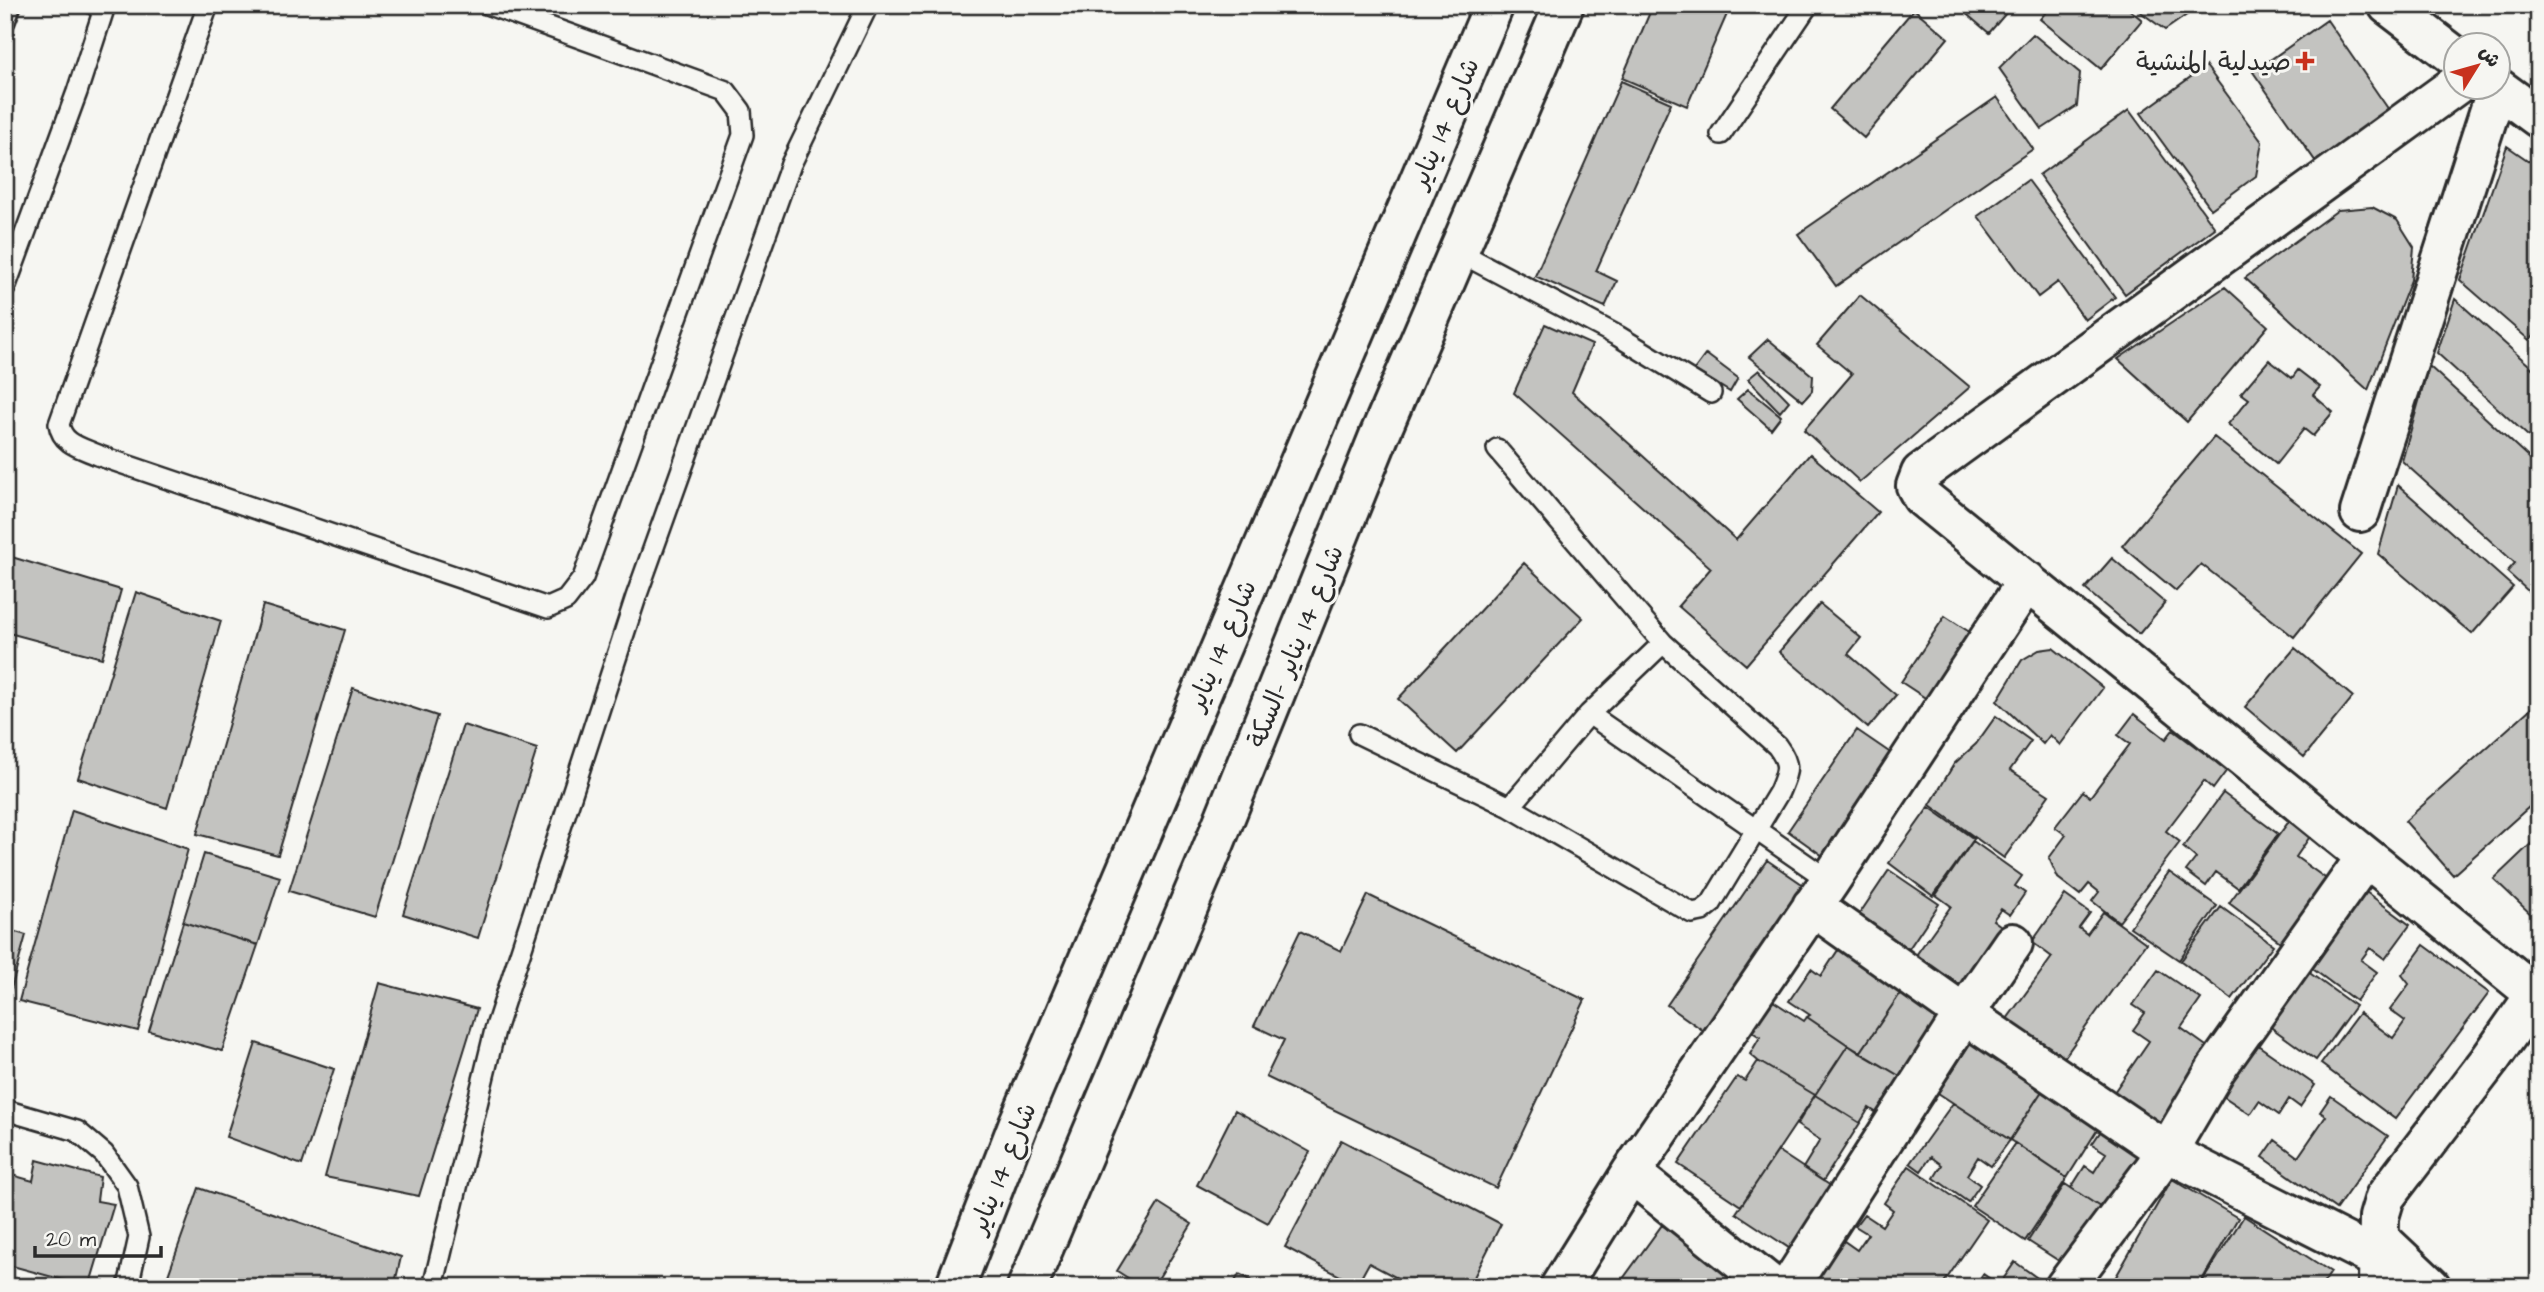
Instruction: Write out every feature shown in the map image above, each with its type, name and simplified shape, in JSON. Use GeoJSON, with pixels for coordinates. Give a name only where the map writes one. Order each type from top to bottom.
{"type":"FeatureCollection","features":[{"type":"Feature","properties":{"kind":"main road","name":"شارع 14 يناير"},"geometry":{"type":"LineString","coordinates":[[955,1287],[1018,1125],[1494,5]]}},
{"type":"Feature","properties":{"kind":"main road","name":"شارع 14 يناير -السكة"},"geometry":{"type":"LineString","coordinates":[[1027,1287],[1201,874],[1379,436],[1564,5]]}},
{"type":"Feature","properties":{"kind":"main road"},"geometry":{"type":"LineString","coordinates":[[2388,5],[2442,46]]}},
{"type":"Feature","properties":{"kind":"main road"},"geometry":{"type":"LineString","coordinates":[[2378,1261],[2379,1217],[2385,1197],[2538,995],[1922,497],[1916,486],[1921,473],[2442,95]]}},
{"type":"Feature","properties":{"kind":"main road"},"geometry":{"type":"LineString","coordinates":[[2512,98],[2539,118]]}},
{"type":"Feature","properties":{"kind":"main road"},"geometry":{"type":"LineString","coordinates":[[2360,512],[2493,102]]}},
{"type":"Feature","properties":{"kind":"main road"},"geometry":{"type":"LineString","coordinates":[[1560,1287],[1631,1173],[1821,893],[2027,581]]}},
{"type":"Feature","properties":{"kind":"main road"},"geometry":{"type":"LineString","coordinates":[[2065,1287],[2167,1152],[2216,1069],[2366,857]]}},
{"type":"Feature","properties":{"kind":"main road"},"geometry":{"type":"LineString","coordinates":[[1821,893],[1964,1014],[2167,1152],[2431,1287]]}},
{"type":"Feature","properties":{"kind":"main road"},"geometry":{"type":"LineString","coordinates":[[1788,1287],[1964,1014],[2013,943]]}},
{"type":"Feature","properties":{"kind":"main road"},"geometry":{"type":"LineString","coordinates":[[1631,1173],[1773,1287]]}},
{"type":"Feature","properties":{"kind":"lane"},"geometry":{"type":"LineString","coordinates":[[5,21],[11,5]]}},
{"type":"Feature","properties":{"kind":"lane"},"geometry":{"type":"LineString","coordinates":[[5,288],[77,92],[103,12],[95,5]]}},
{"type":"Feature","properties":{"kind":"lane"},"geometry":{"type":"LineString","coordinates":[[208,5],[59,424],[60,433],[67,441],[100,456],[548,608],[566,600],[583,578],[743,135],[741,111],[726,91],[489,5]]}},
{"type":"Feature","properties":{"kind":"lane"},"geometry":{"type":"LineString","coordinates":[[433,1287],[495,1030],[636,597],[791,164],[868,5]]}},
{"type":"Feature","properties":{"kind":"lane"},"geometry":{"type":"LineString","coordinates":[[1721,134],[1808,5]]}},
{"type":"Feature","properties":{"kind":"lane"},"geometry":{"type":"LineString","coordinates":[[1457,251],[1618,336],[1711,393]]}},
{"type":"Feature","properties":{"kind":"lane"},"geometry":{"type":"LineString","coordinates":[[1359,734],[1510,807],[1692,913],[1702,911],[1711,904],[1779,792],[1786,774],[1787,760],[1777,746],[1663,643],[1497,449]]}},
{"type":"Feature","properties":{"kind":"lane"},"geometry":{"type":"LineString","coordinates":[[1510,807],[1589,714],[1663,643]]}},
{"type":"Feature","properties":{"kind":"lane"},"geometry":{"type":"LineString","coordinates":[[1589,714],[1756,831],[1821,893]]}},
{"type":"Feature","properties":{"kind":"lane"},"geometry":{"type":"LineString","coordinates":[[5,1110],[76,1131],[104,1154],[127,1186],[139,1237],[128,1287]]}},
{"type":"Feature","properties":{"kind":"building"},"geometry":{"type":"Polygon","coordinates":[[[1653,5],[1731,5],[1687,106],[1622,78],[1653,5]]]}},
{"type":"Feature","properties":{"kind":"building"},"geometry":{"type":"Polygon","coordinates":[[[1956,5],[2013,5],[1989,33],[1956,5]]]}},
{"type":"Feature","properties":{"kind":"building"},"geometry":{"type":"Polygon","coordinates":[[[2052,5],[2124,5],[2142,20],[2101,69],[2040,19],[2052,5]]]}},
{"type":"Feature","properties":{"kind":"building"},"geometry":{"type":"Polygon","coordinates":[[[2131,5],[2201,5],[2165,30],[2131,5]]]}},
{"type":"Feature","properties":{"kind":"building"},"geometry":{"type":"Polygon","coordinates":[[[1914,9],[1948,38],[1864,138],[1830,109],[1914,9]]]}},
{"type":"Feature","properties":{"kind":"building"},"geometry":{"type":"Polygon","coordinates":[[[2327,20],[2389,110],[2316,162],[2253,72],[2327,20]]]}},
{"type":"Feature","properties":{"kind":"building"},"geometry":{"type":"Polygon","coordinates":[[[2033,34],[2080,73],[2077,106],[2042,129],[1999,68],[2033,34]]]}},
{"type":"Feature","properties":{"kind":"building"},"geometry":{"type":"Polygon","coordinates":[[[2206,66],[2262,142],[2256,176],[2211,209],[2141,113],[2206,66]]]}},
{"type":"Feature","properties":{"kind":"building"},"geometry":{"type":"Polygon","coordinates":[[[1621,81],[1671,103],[1596,271],[1617,281],[1605,307],[1535,276],[1621,81]]]}},
{"type":"Feature","properties":{"kind":"building"},"geometry":{"type":"Polygon","coordinates":[[[1997,97],[2033,149],[1836,286],[1798,234],[1997,97]]]}},
{"type":"Feature","properties":{"kind":"building"},"geometry":{"type":"Polygon","coordinates":[[[2129,110],[2215,228],[2125,294],[2039,175],[2129,110]]]}},
{"type":"Feature","properties":{"kind":"building"},"geometry":{"type":"Polygon","coordinates":[[[2507,146],[2539,168],[2539,330],[2529,340],[2460,280],[2507,146]]]}},
{"type":"Feature","properties":{"kind":"building"},"geometry":{"type":"Polygon","coordinates":[[[2028,180],[2115,297],[2085,320],[2058,282],[2038,297],[1978,216],[2028,180]]]}},
{"type":"Feature","properties":{"kind":"building"},"geometry":{"type":"Polygon","coordinates":[[[2372,207],[2397,220],[2414,247],[2411,280],[2368,390],[2245,278],[2338,210],[2372,207]]]}},
{"type":"Feature","properties":{"kind":"building"},"geometry":{"type":"Polygon","coordinates":[[[2225,287],[2268,326],[2187,422],[2118,359],[2225,287]]]}},
{"type":"Feature","properties":{"kind":"building"},"geometry":{"type":"Polygon","coordinates":[[[1860,295],[1970,387],[1860,482],[1804,430],[1852,374],[1817,345],[1860,295]]]}},
{"type":"Feature","properties":{"kind":"building"},"geometry":{"type":"Polygon","coordinates":[[[2455,299],[2539,374],[2539,446],[2437,353],[2455,299]]]}},
{"type":"Feature","properties":{"kind":"building"},"geometry":{"type":"Polygon","coordinates":[[[1545,324],[1592,345],[1572,392],[1736,540],[1810,454],[1878,512],[1746,665],[1678,606],[1711,568],[1514,393],[1545,324]]]}},
{"type":"Feature","properties":{"kind":"building"},"geometry":{"type":"Polygon","coordinates":[[[1768,339],[1813,376],[1812,391],[1803,401],[1749,357],[1768,339]]]}},
{"type":"Feature","properties":{"kind":"building"},"geometry":{"type":"Polygon","coordinates":[[[1706,354],[1738,378],[1730,392],[1694,370],[1706,354]]]}},
{"type":"Feature","properties":{"kind":"building"},"geometry":{"type":"Polygon","coordinates":[[[2269,360],[2292,378],[2298,370],[2320,387],[2313,395],[2333,412],[2313,436],[2304,429],[2276,464],[2228,424],[2249,399],[2241,393],[2269,360]]]}},
{"type":"Feature","properties":{"kind":"building"},"geometry":{"type":"Polygon","coordinates":[[[2429,366],[2539,467],[2539,601],[2507,572],[2515,563],[2402,461],[2429,366]]]}},
{"type":"Feature","properties":{"kind":"building"},"geometry":{"type":"Polygon","coordinates":[[[1759,370],[1789,401],[1780,412],[1748,379],[1759,370]]]}},
{"type":"Feature","properties":{"kind":"building"},"geometry":{"type":"Polygon","coordinates":[[[1748,389],[1781,416],[1771,429],[1737,399],[1748,389]]]}},
{"type":"Feature","properties":{"kind":"building"},"geometry":{"type":"Polygon","coordinates":[[[2214,437],[2361,554],[2294,637],[2201,564],[2176,591],[2122,546],[2214,437]]]}},
{"type":"Feature","properties":{"kind":"building"},"geometry":{"type":"Polygon","coordinates":[[[2398,485],[2513,587],[2472,634],[2378,554],[2398,485]]]}},
{"type":"Feature","properties":{"kind":"building"},"geometry":{"type":"Polygon","coordinates":[[[5,555],[121,590],[102,658],[5,632],[5,555]]]}},
{"type":"Feature","properties":{"kind":"building"},"geometry":{"type":"Polygon","coordinates":[[[2112,558],[2165,603],[2139,634],[2085,589],[2112,558]]]}},
{"type":"Feature","properties":{"kind":"building"},"geometry":{"type":"Polygon","coordinates":[[[1524,563],[1583,618],[1457,753],[1398,699],[1524,563]]]}},
{"type":"Feature","properties":{"kind":"building"},"geometry":{"type":"Polygon","coordinates":[[[136,592],[221,621],[167,808],[78,778],[136,592]]]}},
{"type":"Feature","properties":{"kind":"building"},"geometry":{"type":"Polygon","coordinates":[[[1820,604],[1861,638],[1848,654],[1896,695],[1868,728],[1779,652],[1820,604]]]}},
{"type":"Feature","properties":{"kind":"building"},"geometry":{"type":"Polygon","coordinates":[[[263,605],[345,630],[278,855],[197,834],[263,605]]]}},
{"type":"Feature","properties":{"kind":"building"},"geometry":{"type":"Polygon","coordinates":[[[1945,616],[1974,635],[1930,701],[1901,682],[1945,616]]]}},
{"type":"Feature","properties":{"kind":"building"},"geometry":{"type":"Polygon","coordinates":[[[2053,648],[2103,688],[2060,745],[2050,735],[2043,744],[1997,701],[2022,660],[2039,650],[2053,648]]]}},
{"type":"Feature","properties":{"kind":"building"},"geometry":{"type":"Polygon","coordinates":[[[2295,648],[2353,697],[2304,757],[2245,707],[2295,648]]]}},
{"type":"Feature","properties":{"kind":"building"},"geometry":{"type":"Polygon","coordinates":[[[353,688],[437,716],[375,917],[289,891],[353,688]]]}},
{"type":"Feature","properties":{"kind":"building"},"geometry":{"type":"Polygon","coordinates":[[[2539,701],[2539,798],[2453,875],[2405,821],[2539,701]]]}},
{"type":"Feature","properties":{"kind":"building"},"geometry":{"type":"Polygon","coordinates":[[[2134,714],[2166,739],[2173,730],[2227,770],[2213,789],[2204,781],[2166,831],[2180,842],[2119,922],[2092,901],[2099,892],[2089,884],[2080,895],[2058,878],[2049,858],[2066,835],[2055,827],[2083,791],[2090,797],[2130,744],[2118,735],[2134,714]]]}},
{"type":"Feature","properties":{"kind":"building"},"geometry":{"type":"Polygon","coordinates":[[[1996,716],[2031,741],[2010,770],[2049,795],[2004,858],[1930,805],[1954,764],[1976,744],[1996,716]]]}},
{"type":"Feature","properties":{"kind":"building"},"geometry":{"type":"Polygon","coordinates":[[[463,725],[537,749],[478,938],[403,914],[463,725]]]}},
{"type":"Feature","properties":{"kind":"building"},"geometry":{"type":"Polygon","coordinates":[[[1857,730],[1892,754],[1823,856],[1788,831],[1857,730]]]}},
{"type":"Feature","properties":{"kind":"building"},"geometry":{"type":"Polygon","coordinates":[[[2223,793],[2278,834],[2238,888],[2216,872],[2206,886],[2186,871],[2196,858],[2183,847],[2223,793]]]}},
{"type":"Feature","properties":{"kind":"building"},"geometry":{"type":"Polygon","coordinates":[[[1929,807],[1974,839],[1933,896],[1889,863],[1929,807]]]}},
{"type":"Feature","properties":{"kind":"building"},"geometry":{"type":"Polygon","coordinates":[[[72,810],[188,849],[138,1031],[19,1001],[72,810]]]}},
{"type":"Feature","properties":{"kind":"building"},"geometry":{"type":"Polygon","coordinates":[[[2290,820],[2311,835],[2296,857],[2332,883],[2283,944],[2229,903],[2290,820]]]}},
{"type":"Feature","properties":{"kind":"building"},"geometry":{"type":"Polygon","coordinates":[[[2539,836],[2539,922],[2494,879],[2539,836]]]}},
{"type":"Feature","properties":{"kind":"building"},"geometry":{"type":"Polygon","coordinates":[[[1973,841],[2022,876],[2015,886],[2025,893],[2010,915],[2001,909],[1993,920],[2008,931],[1964,994],[1914,958],[1951,906],[1936,895],[1973,841]]]}},
{"type":"Feature","properties":{"kind":"building"},"geometry":{"type":"Polygon","coordinates":[[[204,854],[280,877],[258,945],[183,922],[204,854]]]}},
{"type":"Feature","properties":{"kind":"building"},"geometry":{"type":"Polygon","coordinates":[[[1767,860],[1805,886],[1704,1031],[1667,1005],[1767,860]]]}},
{"type":"Feature","properties":{"kind":"building"},"geometry":{"type":"Polygon","coordinates":[[[1889,870],[1939,904],[1906,953],[1856,919],[1889,870]]]}},
{"type":"Feature","properties":{"kind":"building"},"geometry":{"type":"Polygon","coordinates":[[[2169,872],[2217,906],[2179,960],[2130,927],[2169,872]]]}},
{"type":"Feature","properties":{"kind":"building"},"geometry":{"type":"Polygon","coordinates":[[[2358,886],[2410,925],[2385,959],[2370,948],[2361,960],[2377,972],[2356,1001],[2302,961],[2358,886]]]}},
{"type":"Feature","properties":{"kind":"building"},"geometry":{"type":"Polygon","coordinates":[[[1368,895],[1585,1000],[1496,1188],[1266,1077],[1284,1040],[1254,1026],[1300,931],[1341,951],[1368,895]]]}},
{"type":"Feature","properties":{"kind":"building"},"geometry":{"type":"Polygon","coordinates":[[[2065,895],[2090,913],[2079,928],[2087,934],[2103,912],[2146,943],[2063,1059],[2007,1019],[2052,957],[2032,942],[2065,895]]]}},
{"type":"Feature","properties":{"kind":"building"},"geometry":{"type":"Polygon","coordinates":[[[2221,907],[2273,945],[2232,999],[2181,961],[2221,907]]]}},
{"type":"Feature","properties":{"kind":"building"},"geometry":{"type":"Polygon","coordinates":[[[183,922],[258,945],[222,1051],[149,1031],[183,922]]]}},
{"type":"Feature","properties":{"kind":"building"},"geometry":{"type":"Polygon","coordinates":[[[5,929],[26,935],[5,1011],[5,929]]]}},
{"type":"Feature","properties":{"kind":"building"},"geometry":{"type":"Polygon","coordinates":[[[2424,945],[2489,993],[2395,1119],[2321,1064],[2359,1013],[2393,1038],[2405,1021],[2390,1010],[2409,984],[2402,975],[2424,945]]]}},
{"type":"Feature","properties":{"kind":"building"},"geometry":{"type":"Polygon","coordinates":[[[1840,947],[1902,991],[1860,1053],[1807,1017],[1810,1015],[1789,1001],[1811,969],[1821,976],[1840,947]]]}},
{"type":"Feature","properties":{"kind":"building"},"geometry":{"type":"Polygon","coordinates":[[[2300,966],[2355,1006],[2316,1060],[2261,1020],[2300,966]]]}},
{"type":"Feature","properties":{"kind":"building"},"geometry":{"type":"Polygon","coordinates":[[[2158,970],[2201,999],[2181,1028],[2216,1053],[2168,1139],[2110,1098],[2149,1041],[2133,1030],[2145,1013],[2133,1005],[2158,970]]]}},
{"type":"Feature","properties":{"kind":"building"},"geometry":{"type":"Polygon","coordinates":[[[379,983],[477,1009],[419,1196],[325,1177],[379,983]]]}},
{"type":"Feature","properties":{"kind":"building"},"geometry":{"type":"Polygon","coordinates":[[[1902,991],[1939,1018],[1903,1078],[1860,1053],[1902,991]]]}},
{"type":"Feature","properties":{"kind":"building"},"geometry":{"type":"Polygon","coordinates":[[[1770,999],[1804,1021],[1807,1017],[1848,1045],[1815,1095],[1750,1054],[1760,1037],[1749,1030],[1770,999]]]}},
{"type":"Feature","properties":{"kind":"building"},"geometry":{"type":"Polygon","coordinates":[[[1977,1033],[2044,1088],[2010,1140],[1938,1093],[1977,1033]]]}},
{"type":"Feature","properties":{"kind":"building"},"geometry":{"type":"Polygon","coordinates":[[[2252,1041],[2315,1085],[2300,1107],[2289,1099],[2279,1115],[2259,1101],[2250,1114],[2217,1092],[2252,1041]]]}},
{"type":"Feature","properties":{"kind":"building"},"geometry":{"type":"Polygon","coordinates":[[[256,1043],[334,1069],[302,1165],[226,1137],[256,1043]]]}},
{"type":"Feature","properties":{"kind":"building"},"geometry":{"type":"Polygon","coordinates":[[[1848,1045],[1903,1078],[1880,1115],[1869,1108],[1860,1123],[1815,1095],[1848,1045]]]}},
{"type":"Feature","properties":{"kind":"building"},"geometry":{"type":"Polygon","coordinates":[[[1758,1061],[1815,1095],[1741,1206],[1678,1164],[1737,1077],[1745,1081],[1758,1061]]]}},
{"type":"Feature","properties":{"kind":"building"},"geometry":{"type":"Polygon","coordinates":[[[2044,1088],[2101,1124],[2067,1178],[2010,1140],[2044,1088]]]}},
{"type":"Feature","properties":{"kind":"building"},"geometry":{"type":"Polygon","coordinates":[[[1815,1095],[1860,1123],[1823,1181],[1803,1168],[1820,1140],[1797,1125],[1815,1095]]]}},
{"type":"Feature","properties":{"kind":"building"},"geometry":{"type":"Polygon","coordinates":[[[2331,1096],[2388,1136],[2336,1209],[2263,1157],[2275,1140],[2298,1157],[2326,1116],[2320,1112],[2331,1096]]]}},
{"type":"Feature","properties":{"kind":"building"},"geometry":{"type":"Polygon","coordinates":[[[1953,1103],[2010,1140],[1991,1166],[1978,1157],[1967,1175],[1980,1185],[1968,1202],[1934,1178],[1942,1165],[1931,1157],[1921,1171],[1910,1163],[1953,1103]]]}},
{"type":"Feature","properties":{"kind":"building"},"geometry":{"type":"Polygon","coordinates":[[[1235,1110],[1310,1152],[1268,1223],[1197,1185],[1235,1110]]]}},
{"type":"Feature","properties":{"kind":"building"},"geometry":{"type":"Polygon","coordinates":[[[2107,1122],[2147,1153],[2106,1211],[2071,1188],[2085,1166],[2094,1172],[2106,1153],[2092,1144],[2107,1122]]]}},
{"type":"Feature","properties":{"kind":"building"},"geometry":{"type":"Polygon","coordinates":[[[1341,1140],[1501,1224],[1469,1287],[1414,1287],[1369,1263],[1357,1285],[1285,1247],[1341,1140]]]}},
{"type":"Feature","properties":{"kind":"building"},"geometry":{"type":"Polygon","coordinates":[[[2015,1143],[2067,1178],[2025,1241],[1972,1206],[2015,1143]]]}},
{"type":"Feature","properties":{"kind":"building"},"geometry":{"type":"Polygon","coordinates":[[[1778,1151],[1834,1188],[1792,1250],[1736,1213],[1778,1151]]]}},
{"type":"Feature","properties":{"kind":"building"},"geometry":{"type":"Polygon","coordinates":[[[37,1160],[100,1177],[97,1201],[114,1204],[89,1287],[5,1264],[5,1173],[33,1181],[37,1160]]]}},
{"type":"Feature","properties":{"kind":"building"},"geometry":{"type":"Polygon","coordinates":[[[1909,1166],[1987,1220],[1941,1287],[1825,1287],[1816,1281],[1844,1241],[1857,1250],[1868,1234],[1855,1226],[1864,1214],[1882,1226],[1893,1210],[1884,1203],[1909,1166]]]}},
{"type":"Feature","properties":{"kind":"building"},"geometry":{"type":"Polygon","coordinates":[[[2172,1179],[2238,1218],[2198,1287],[2110,1287],[2172,1179]]]}},
{"type":"Feature","properties":{"kind":"building"},"geometry":{"type":"Polygon","coordinates":[[[2065,1184],[2106,1211],[2070,1268],[2028,1241],[2065,1184]]]}},
{"type":"Feature","properties":{"kind":"building"},"geometry":{"type":"Polygon","coordinates":[[[199,1188],[401,1257],[394,1287],[172,1287],[165,1284],[199,1188]]]}},
{"type":"Feature","properties":{"kind":"building"},"geometry":{"type":"Polygon","coordinates":[[[1159,1203],[1192,1224],[1153,1287],[1142,1287],[1117,1271],[1159,1203]]]}},
{"type":"Feature","properties":{"kind":"building"},"geometry":{"type":"Polygon","coordinates":[[[2244,1216],[2331,1272],[2321,1287],[2210,1287],[2202,1282],[2244,1216]]]}},
{"type":"Feature","properties":{"kind":"building"},"geometry":{"type":"Polygon","coordinates":[[[1662,1225],[1747,1287],[1617,1287],[1662,1225]]]}},
{"type":"Feature","properties":{"kind":"building"},"geometry":{"type":"Polygon","coordinates":[[[2015,1262],[2050,1287],[1974,1287],[1983,1274],[1999,1285],[2015,1262]]]}},
{"type":"Feature","properties":{"kind":"building"},"geometry":{"type":"Polygon","coordinates":[[[1239,1274],[1263,1286],[1232,1287],[1239,1274]]]}},
{"type":"Feature","properties":{"kind":"place","name":"صيدلية المنشية"},"geometry":{"type":"Point","coordinates":[2305,61]}}]}
